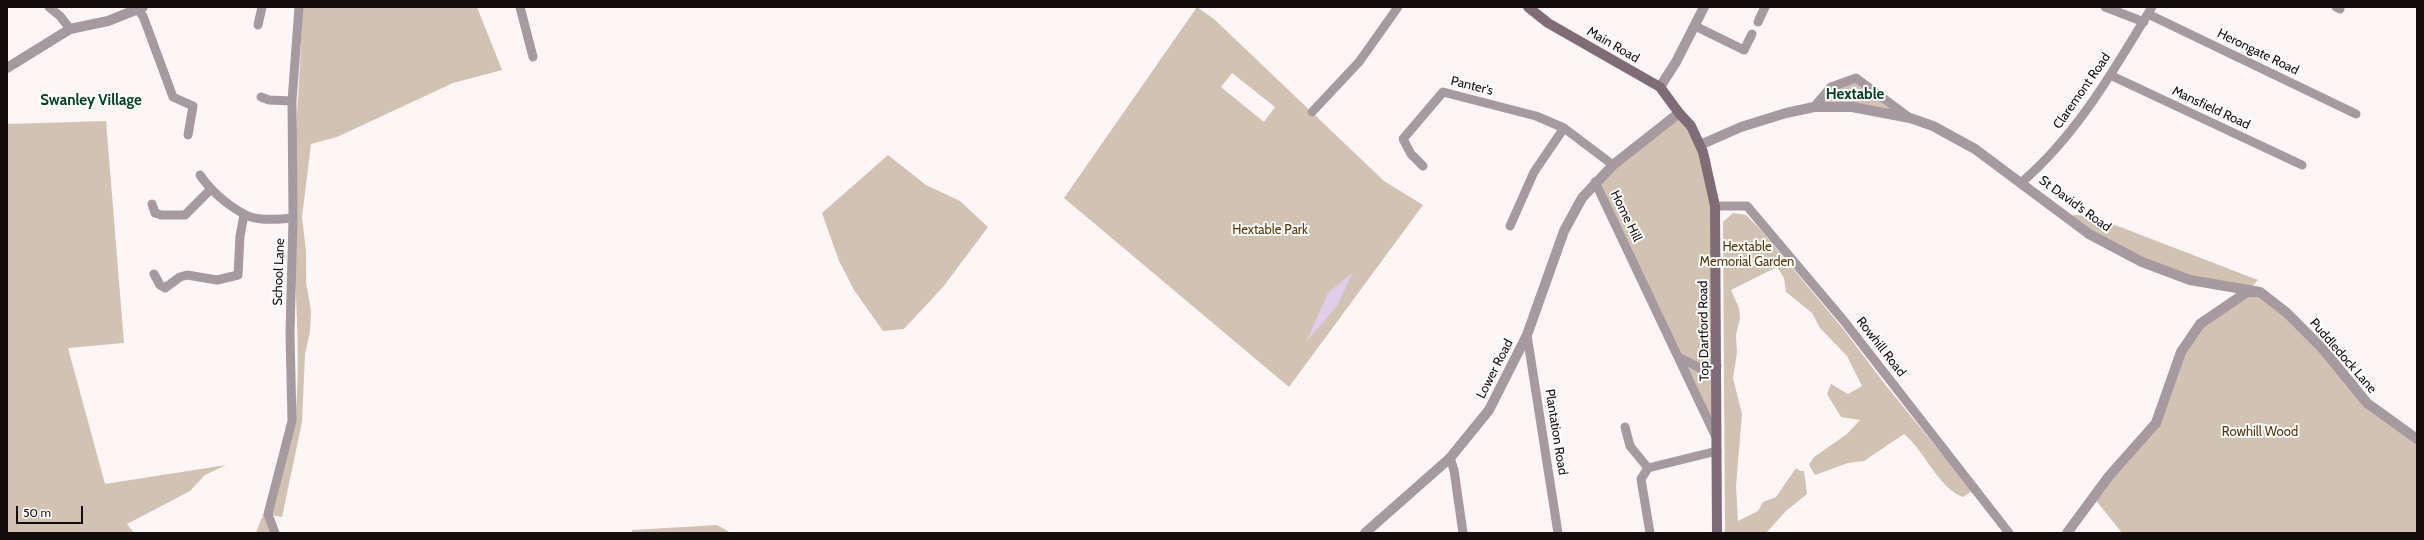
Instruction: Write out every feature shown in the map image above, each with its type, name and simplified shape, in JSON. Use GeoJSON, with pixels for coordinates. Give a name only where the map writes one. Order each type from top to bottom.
{"type":"FeatureCollection","features":[{"type":"Feature","properties":{"kind":"main road","name":"Main Road"},"geometry":{"type":"LineString","coordinates":[[1528,7],[1548,23],[1660,87],[1679,113]]}},
{"type":"Feature","properties":{"kind":"main road","name":"Top Dartford Road"},"geometry":{"type":"LineString","coordinates":[[1679,113],[1691,126],[1700,145],[1715,206],[1717,533]]}},
{"type":"Feature","properties":{"kind":"street"},"geometry":{"type":"LineString","coordinates":[[49,7],[70,29]]}},
{"type":"Feature","properties":{"kind":"street"},"geometry":{"type":"LineString","coordinates":[[258,25],[262,7]]}},
{"type":"Feature","properties":{"kind":"street","name":"School Lane"},"geometry":{"type":"LineString","coordinates":[[276,533],[268,514],[292,421],[290,334],[294,218],[292,101],[299,7]]}},
{"type":"Feature","properties":{"kind":"street"},"geometry":{"type":"LineString","coordinates":[[520,7],[533,58]]}},
{"type":"Feature","properties":{"kind":"street"},"geometry":{"type":"LineString","coordinates":[[1312,112],[1359,62],[1398,7]]}},
{"type":"Feature","properties":{"kind":"street"},"geometry":{"type":"LineString","coordinates":[[1660,87],[1695,26],[1704,7]]}},
{"type":"Feature","properties":{"kind":"street"},"geometry":{"type":"LineString","coordinates":[[1758,22],[1765,7]]}},
{"type":"Feature","properties":{"kind":"street","name":"Herongate Road"},"geometry":{"type":"LineString","coordinates":[[2105,7],[2148,14],[2356,114]]}},
{"type":"Feature","properties":{"kind":"street"},"geometry":{"type":"LineString","coordinates":[[7,68],[70,29],[108,21],[140,8],[173,97],[193,106],[188,135]]}},
{"type":"Feature","properties":{"kind":"street","name":"Claremont Road"},"geometry":{"type":"LineString","coordinates":[[2022,182],[2044,164],[2110,75],[2148,14]]}},
{"type":"Feature","properties":{"kind":"street"},"geometry":{"type":"LineString","coordinates":[[1695,26],[1744,50],[1752,34]]}},
{"type":"Feature","properties":{"kind":"street","name":"Mansfield Road"},"geometry":{"type":"LineString","coordinates":[[2110,75],[2302,165]]}},
{"type":"Feature","properties":{"kind":"street","name":"St David's Road"},"geometry":{"type":"LineString","coordinates":[[1814,107],[1831,87],[1856,78],[1910,118]]}},
{"type":"Feature","properties":{"kind":"street","name":"Panter's"},"geometry":{"type":"LineString","coordinates":[[1423,166],[1411,154],[1403,139],[1443,92],[1536,116],[1564,128],[1612,165]]}},
{"type":"Feature","properties":{"kind":"street"},"geometry":{"type":"LineString","coordinates":[[261,97],[269,100],[292,101]]}},
{"type":"Feature","properties":{"kind":"street","name":"St David's Road"},"geometry":{"type":"LineString","coordinates":[[1700,145],[1740,127],[1786,113],[1814,107],[1852,107],[1910,118],[1933,126],[1968,145],[2022,182],[2089,234],[2142,262],[2190,280],[2260,292]]}},
{"type":"Feature","properties":{"kind":"street","name":"Home Hill"},"geometry":{"type":"LineString","coordinates":[[1679,113],[1612,165],[1595,182],[1680,358],[1717,440]]}},
{"type":"Feature","properties":{"kind":"street"},"geometry":{"type":"LineString","coordinates":[[1510,226],[1534,172],[1564,128]]}},
{"type":"Feature","properties":{"kind":"street"},"geometry":{"type":"LineString","coordinates":[[200,175],[210,190],[244,215],[266,219],[294,218]]}},
{"type":"Feature","properties":{"kind":"street","name":"Lower Road"},"geometry":{"type":"LineString","coordinates":[[1365,533],[1374,529],[1450,458],[1489,410],[1527,335],[1564,231],[1582,198],[1595,182]]}},
{"type":"Feature","properties":{"kind":"street"},"geometry":{"type":"LineString","coordinates":[[152,204],[155,213],[161,215],[185,215],[210,190]]}},
{"type":"Feature","properties":{"kind":"street","name":"Rowhill Road"},"geometry":{"type":"LineString","coordinates":[[1715,206],[1748,206],[1849,328],[2009,533]]}},
{"type":"Feature","properties":{"kind":"street"},"geometry":{"type":"LineString","coordinates":[[154,274],[160,285],[165,288],[180,276],[187,275],[217,280],[238,275],[240,236],[244,215]]}},
{"type":"Feature","properties":{"kind":"street"},"geometry":{"type":"LineString","coordinates":[[2067,533],[2109,476],[2156,423],[2181,352],[2200,324],[2246,292],[2260,292]]}},
{"type":"Feature","properties":{"kind":"street","name":"Puddledock Lane"},"geometry":{"type":"LineString","coordinates":[[2260,292],[2287,313],[2322,348],[2367,403],[2417,439]]}},
{"type":"Feature","properties":{"kind":"street","name":"Plantation Road"},"geometry":{"type":"LineString","coordinates":[[1527,335],[1558,533]]}},
{"type":"Feature","properties":{"kind":"street"},"geometry":{"type":"LineString","coordinates":[[1680,358],[1702,369],[1717,366]]}},
{"type":"Feature","properties":{"kind":"street"},"geometry":{"type":"LineString","coordinates":[[1625,427],[1630,446],[1648,468]]}},
{"type":"Feature","properties":{"kind":"street"},"geometry":{"type":"LineString","coordinates":[[1650,533],[1641,479],[1648,468],[1717,450]]}},
{"type":"Feature","properties":{"kind":"street"},"geometry":{"type":"LineString","coordinates":[[1450,458],[1454,470],[1463,533]]}},
{"type":"Feature","properties":{"kind":"green space"},"geometry":{"type":"Polygon","coordinates":[[[302,7],[477,7],[502,70],[453,83],[337,137],[311,144],[302,217],[306,251],[306,283],[311,310],[310,332],[305,354],[302,422],[282,517],[268,514],[275,533],[256,533],[289,449],[295,422],[298,346],[293,192],[302,7]]]}},
{"type":"Feature","properties":{"kind":"green space","name":"Hextable Park"},"geometry":{"type":"Polygon","coordinates":[[[1197,7],[1214,19],[1384,181],[1423,205],[1289,387],[1064,198],[1197,7]],[[1232,73],[1221,87],[1264,122],[1275,107],[1232,73]]]}},
{"type":"Feature","properties":{"kind":"green space"},"geometry":{"type":"Polygon","coordinates":[[[1857,79],[1907,117],[1817,107],[1832,88],[1857,79]]]}},
{"type":"Feature","properties":{"kind":"green space"},"geometry":{"type":"Polygon","coordinates":[[[1678,113],[1691,126],[1713,194],[1717,439],[1596,182],[1678,113]]]}},
{"type":"Feature","properties":{"kind":"green space"},"geometry":{"type":"Polygon","coordinates":[[[106,121],[124,343],[68,348],[105,484],[226,465],[205,475],[190,491],[127,524],[134,533],[7,533],[7,124],[106,121]]]}},
{"type":"Feature","properties":{"kind":"green space"},"geometry":{"type":"Polygon","coordinates":[[[888,155],[926,185],[960,201],[988,227],[943,287],[904,329],[883,331],[854,290],[839,261],[822,213],[888,155]]]}},
{"type":"Feature","properties":{"kind":"green space","name":"Hextable Memorial Garden"},"geometry":{"type":"Polygon","coordinates":[[[1733,213],[1746,215],[1760,229],[1844,330],[1884,383],[1972,491],[1963,497],[1954,493],[1939,478],[1918,449],[1904,434],[1864,461],[1848,463],[1815,475],[1809,465],[1814,457],[1847,434],[1860,420],[1841,417],[1827,394],[1831,384],[1848,394],[1862,386],[1847,356],[1820,328],[1812,313],[1786,292],[1784,278],[1777,267],[1731,290],[1739,308],[1740,318],[1736,335],[1737,353],[1733,378],[1742,414],[1736,486],[1738,521],[1758,511],[1763,502],[1776,497],[1796,468],[1800,471],[1804,471],[1807,494],[1786,511],[1766,533],[1725,533],[1723,222],[1733,213]]]}},
{"type":"Feature","properties":{"kind":"green space"},"geometry":{"type":"Polygon","coordinates":[[[2076,215],[2092,217],[2123,228],[2258,280],[2249,290],[2190,280],[2142,262],[2067,217],[2076,215]]]}},
{"type":"Feature","properties":{"kind":"green space","name":"Rowhill Wood"},"geometry":{"type":"Polygon","coordinates":[[[2259,293],[2286,314],[2367,404],[2417,440],[2417,533],[2122,533],[2094,498],[2156,424],[2182,351],[2200,325],[2231,303],[2259,293]]]}},
{"type":"Feature","properties":{"kind":"green space"},"geometry":{"type":"Polygon","coordinates":[[[717,525],[731,533],[632,533],[632,530],[717,525]]]}},
{"type":"Feature","properties":{"kind":"shaded area"},"geometry":{"type":"Polygon","coordinates":[[[1353,272],[1337,306],[1306,342],[1328,293],[1353,272]]]}},
{"type":"Feature","properties":{"kind":"district","name":"Hextable"},"geometry":{"type":"Point","coordinates":[1855,95]}},
{"type":"Feature","properties":{"kind":"district","name":"Swanley Village"},"geometry":{"type":"Point","coordinates":[91,101]}}]}
